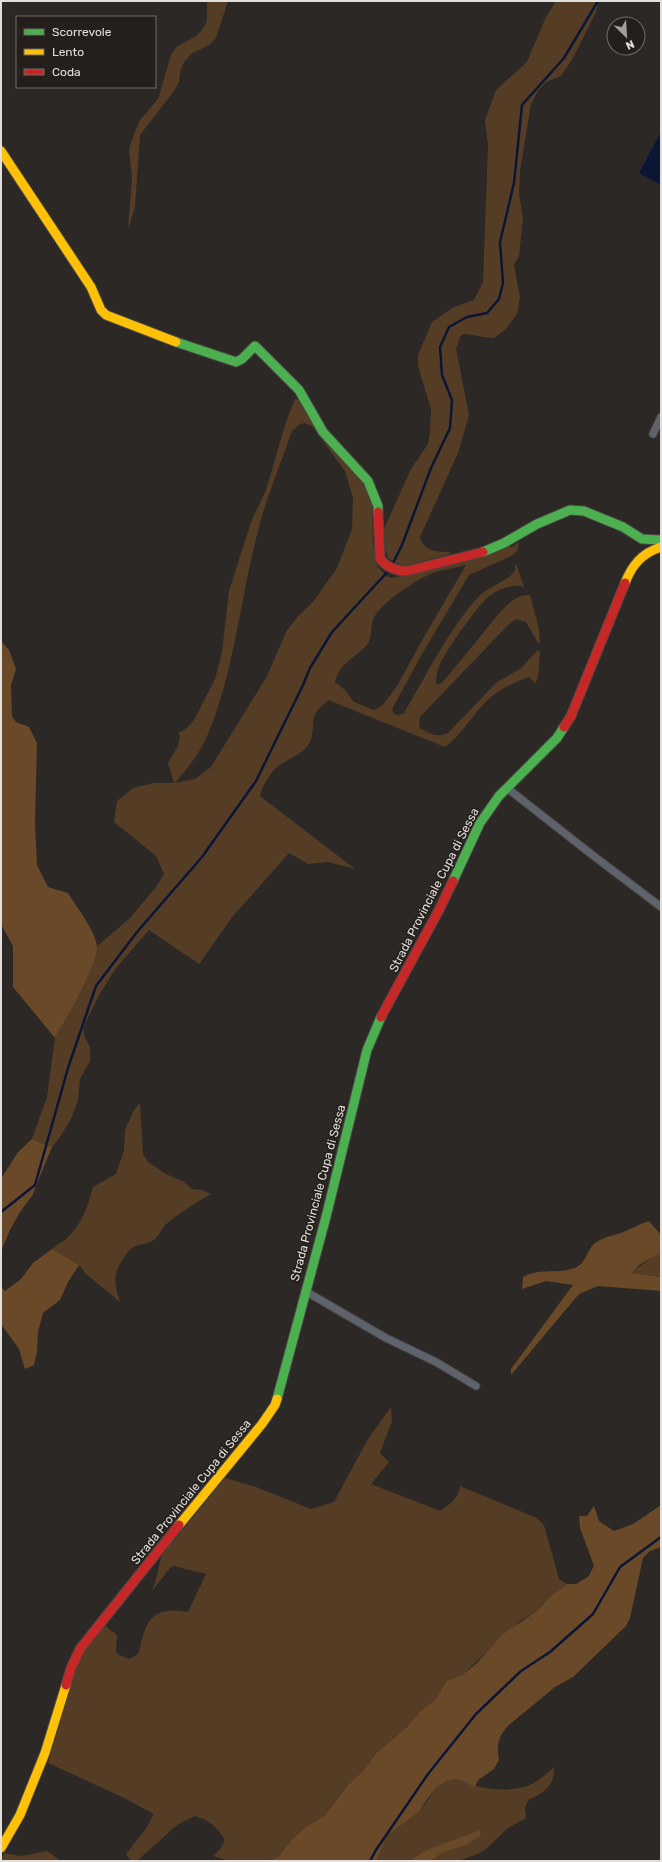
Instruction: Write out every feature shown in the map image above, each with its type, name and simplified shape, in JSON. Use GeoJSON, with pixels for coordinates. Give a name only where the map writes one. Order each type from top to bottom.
{"type":"FeatureCollection","features":[{"type":"Feature","properties":{"kind":"street"},"geometry":{"type":"LineString","coordinates":[[1,151],[79,268],[91,287],[101,310],[106,315],[192,348],[236,362],[241,361],[251,348],[255,346],[295,385],[302,394],[323,432],[370,485],[378,506],[379,554],[384,563],[399,571],[473,556],[504,543],[514,536],[562,512],[578,509],[622,527],[642,539],[661,540]]}},
{"type":"Feature","properties":{"kind":"street"},"geometry":{"type":"LineString","coordinates":[[653,434],[661,417]]}},
{"type":"Feature","properties":{"kind":"street","name":"Strada Provinciale Cupa di Sessa"},"geometry":{"type":"LineString","coordinates":[[1,1848],[20,1815],[46,1753],[71,1668],[80,1649],[151,1559],[262,1424],[274,1405],[282,1387],[304,1290],[326,1217],[367,1050],[378,1023],[439,910],[480,823],[499,796],[541,756],[564,728],[571,716],[635,563],[645,553],[661,548]]}},
{"type":"Feature","properties":{"kind":"street"},"geometry":{"type":"LineString","coordinates":[[507,788],[661,907]]}},
{"type":"Feature","properties":{"kind":"street"},"geometry":{"type":"LineString","coordinates":[[304,1290],[386,1338],[436,1362],[476,1386]]}},
{"type":"Feature","properties":{"kind":"shaded area"},"geometry":{"type":"Polygon","coordinates":[[[207,1],[228,1],[216,38],[209,45],[191,54],[184,62],[180,72],[179,82],[174,91],[140,135],[135,207],[128,229],[132,178],[129,149],[134,134],[140,120],[158,99],[171,55],[177,46],[195,37],[202,30],[207,21],[207,1]]]}},
{"type":"Feature","properties":{"kind":"shaded area"},"geometry":{"type":"Polygon","coordinates":[[[556,1],[599,1],[595,14],[573,58],[561,76],[546,82],[538,91],[531,104],[520,171],[519,193],[523,219],[519,256],[514,265],[520,298],[517,314],[506,329],[494,338],[463,334],[460,337],[456,349],[469,415],[458,453],[420,537],[424,545],[431,550],[450,552],[450,554],[405,566],[388,558],[385,549],[384,529],[411,469],[428,444],[431,409],[418,366],[418,355],[432,322],[454,307],[474,300],[483,282],[488,145],[485,120],[496,90],[527,62],[545,19],[556,1]]]}},
{"type":"Feature","properties":{"kind":"shaded area"},"geometry":{"type":"Polygon","coordinates":[[[295,399],[300,400],[338,456],[360,477],[372,499],[373,543],[377,566],[386,576],[392,578],[460,560],[510,543],[511,548],[519,542],[517,551],[511,556],[469,575],[422,654],[392,709],[394,714],[399,715],[404,713],[448,637],[468,608],[482,593],[512,574],[516,563],[524,587],[515,586],[505,588],[491,595],[482,603],[461,630],[442,660],[437,673],[437,685],[442,683],[502,610],[511,601],[518,597],[530,595],[539,629],[540,642],[538,643],[526,622],[516,619],[509,624],[420,717],[420,728],[434,735],[448,733],[497,682],[520,669],[538,650],[540,652],[538,678],[535,683],[529,677],[510,685],[492,696],[455,738],[445,747],[328,700],[316,712],[311,741],[309,744],[294,757],[281,764],[274,770],[267,780],[260,796],[355,869],[328,862],[308,864],[289,853],[233,916],[199,964],[149,930],[116,968],[98,997],[83,1028],[85,1038],[90,1047],[90,1061],[80,1079],[78,1100],[71,1119],[52,1147],[32,1139],[47,1097],[55,1038],[90,972],[97,946],[129,919],[156,887],[164,874],[156,856],[114,822],[117,801],[133,788],[154,783],[174,783],[168,763],[178,746],[180,736],[178,733],[187,728],[194,720],[215,679],[222,652],[229,591],[251,522],[266,490],[286,422],[295,399]],[[304,423],[292,431],[260,522],[235,640],[223,691],[215,716],[202,747],[175,783],[195,779],[211,767],[267,676],[286,632],[298,616],[313,602],[337,568],[352,529],[353,498],[345,471],[312,426],[304,423]],[[466,565],[426,576],[394,596],[376,614],[370,638],[366,646],[344,665],[335,682],[345,690],[354,702],[374,710],[383,705],[397,686],[466,565]]]}},
{"type":"Feature","properties":{"kind":"shaded area"},"geometry":{"type":"Polygon","coordinates":[[[1,641],[9,650],[16,669],[11,685],[12,716],[16,722],[29,727],[37,743],[35,825],[37,865],[48,887],[68,893],[93,934],[97,946],[96,955],[87,979],[55,1038],[13,987],[13,946],[1,924],[1,641]]]}},
{"type":"Feature","properties":{"kind":"shaded area"},"geometry":{"type":"Polygon","coordinates":[[[140,1103],[143,1154],[148,1162],[166,1174],[184,1182],[192,1189],[202,1190],[211,1194],[187,1208],[170,1221],[154,1240],[134,1247],[128,1251],[118,1268],[115,1278],[116,1289],[120,1302],[86,1274],[79,1265],[52,1249],[64,1241],[81,1221],[93,1187],[116,1174],[124,1150],[125,1130],[134,1110],[140,1103]]]}},
{"type":"Feature","properties":{"kind":"shaded area"},"geometry":{"type":"Polygon","coordinates":[[[32,1139],[52,1147],[32,1196],[20,1212],[10,1230],[2,1249],[1,1256],[1,1179],[18,1152],[32,1139]]]}},
{"type":"Feature","properties":{"kind":"shaded area"},"geometry":{"type":"Polygon","coordinates":[[[649,1221],[661,1235],[661,1250],[657,1255],[639,1265],[632,1273],[661,1277],[661,1291],[598,1286],[579,1294],[511,1375],[511,1369],[573,1285],[546,1281],[522,1289],[523,1277],[536,1272],[561,1271],[574,1268],[581,1264],[590,1248],[599,1241],[649,1221]]]}},
{"type":"Feature","properties":{"kind":"shaded area"},"geometry":{"type":"Polygon","coordinates":[[[52,1249],[79,1265],[68,1282],[60,1300],[43,1313],[38,1332],[37,1352],[34,1365],[25,1369],[19,1349],[1,1324],[1,1287],[5,1291],[21,1279],[33,1263],[52,1249]]]}},
{"type":"Feature","properties":{"kind":"shaded area"},"geometry":{"type":"Polygon","coordinates":[[[661,1250],[661,1277],[632,1273],[654,1256],[661,1250]]]}},
{"type":"Feature","properties":{"kind":"shaded area"},"geometry":{"type":"Polygon","coordinates":[[[391,1407],[392,1421],[380,1453],[389,1462],[371,1484],[440,1511],[456,1497],[460,1486],[537,1518],[544,1525],[559,1579],[567,1584],[551,1596],[537,1611],[520,1621],[462,1675],[446,1681],[436,1699],[420,1711],[407,1727],[376,1753],[364,1770],[349,1784],[324,1816],[307,1826],[292,1839],[279,1856],[269,1861],[229,1861],[213,1856],[220,1849],[225,1840],[219,1831],[212,1825],[195,1816],[177,1825],[137,1861],[131,1861],[126,1854],[145,1830],[154,1814],[122,1797],[48,1763],[77,1665],[85,1648],[104,1625],[117,1635],[116,1652],[119,1655],[130,1659],[139,1653],[144,1632],[152,1618],[158,1613],[176,1610],[188,1612],[206,1574],[174,1566],[170,1568],[152,1591],[162,1555],[225,1478],[256,1487],[311,1509],[334,1502],[368,1439],[391,1407]]]}},
{"type":"Feature","properties":{"kind":"shaded area"},"geometry":{"type":"Polygon","coordinates":[[[661,1505],[661,1547],[650,1551],[643,1558],[630,1618],[626,1626],[573,1677],[555,1687],[509,1725],[499,1741],[499,1760],[494,1769],[478,1780],[475,1787],[456,1779],[447,1781],[438,1786],[425,1802],[420,1811],[388,1835],[376,1861],[269,1861],[279,1856],[292,1839],[307,1826],[324,1816],[349,1784],[364,1770],[376,1753],[407,1727],[420,1711],[436,1699],[446,1681],[462,1675],[477,1663],[503,1634],[537,1611],[551,1596],[567,1584],[576,1584],[588,1577],[594,1566],[580,1528],[579,1516],[587,1516],[594,1506],[599,1521],[614,1531],[633,1524],[661,1505]]]}},
{"type":"Feature","properties":{"kind":"shaded area"},"geometry":{"type":"Polygon","coordinates":[[[554,1767],[553,1778],[548,1788],[539,1795],[529,1799],[525,1808],[526,1818],[508,1828],[486,1849],[478,1854],[458,1861],[431,1861],[444,1852],[464,1846],[466,1836],[431,1848],[411,1861],[376,1861],[388,1835],[420,1811],[438,1786],[447,1781],[456,1779],[483,1788],[514,1789],[532,1784],[554,1767]]]}},
{"type":"Feature","properties":{"kind":"shaded area"},"geometry":{"type":"Polygon","coordinates":[[[479,1830],[481,1835],[464,1846],[444,1852],[431,1861],[411,1861],[426,1851],[479,1830]]]}},
{"type":"Feature","properties":{"kind":"shaded area"},"geometry":{"type":"Polygon","coordinates":[[[47,1851],[61,1861],[1,1861],[4,1853],[21,1856],[47,1851]]]}},
{"type":"Feature","properties":{"kind":"water"},"geometry":{"type":"Polygon","coordinates":[[[661,132],[661,185],[639,173],[661,132]]]}},
{"type":"Feature","properties":{"kind":"waterway"},"geometry":{"type":"LineString","coordinates":[[392,565],[402,545],[431,468],[450,428],[452,400],[442,375],[440,347],[449,327],[467,317],[487,313],[499,299],[503,283],[500,242],[514,183],[522,105],[564,58],[598,1]]}},
{"type":"Feature","properties":{"kind":"waterway"},"geometry":{"type":"LineString","coordinates":[[1,1212],[35,1185],[68,1068],[96,986],[137,932],[202,857],[256,781],[310,668],[332,632],[390,569]]}},
{"type":"Feature","properties":{"kind":"waterway"},"geometry":{"type":"LineString","coordinates":[[370,1861],[428,1774],[476,1714],[521,1671],[550,1652],[593,1614],[620,1567],[661,1537]]}},
{"type":"Feature","properties":{"kind":"traffic: fast"},"geometry":{"type":"LineString","coordinates":[[176,342],[236,362],[242,359],[255,346],[299,390],[323,432],[368,481],[378,506],[378,512]]}},
{"type":"Feature","properties":{"kind":"traffic: fast"},"geometry":{"type":"LineString","coordinates":[[483,552],[504,543],[537,524],[570,510],[584,511],[623,527],[642,539],[661,540]]}},
{"type":"Feature","properties":{"kind":"traffic: fast"},"geometry":{"type":"LineString","coordinates":[[453,881],[480,823],[499,796],[557,738],[564,727]]}},
{"type":"Feature","properties":{"kind":"traffic: fast"},"geometry":{"type":"LineString","coordinates":[[277,1399],[326,1217],[367,1050],[381,1017]]}},
{"type":"Feature","properties":{"kind":"traffic: slow"},"geometry":{"type":"LineString","coordinates":[[1,151],[91,287],[101,310],[106,315],[176,342]]}},
{"type":"Feature","properties":{"kind":"traffic: slow"},"geometry":{"type":"LineString","coordinates":[[625,583],[638,560],[661,547]]}},
{"type":"Feature","properties":{"kind":"traffic: slow"},"geometry":{"type":"LineString","coordinates":[[179,1525],[262,1424],[275,1405],[277,1399]]}},
{"type":"Feature","properties":{"kind":"traffic: slow"},"geometry":{"type":"LineString","coordinates":[[1,1848],[20,1815],[45,1753],[66,1685]]}},
{"type":"Feature","properties":{"kind":"traffic: jam"},"geometry":{"type":"LineString","coordinates":[[378,512],[380,558],[385,564],[392,568],[407,571],[483,552]]}},
{"type":"Feature","properties":{"kind":"traffic: jam"},"geometry":{"type":"LineString","coordinates":[[564,727],[571,716],[625,583]]}},
{"type":"Feature","properties":{"kind":"traffic: jam"},"geometry":{"type":"LineString","coordinates":[[381,1017],[453,881]]}},
{"type":"Feature","properties":{"kind":"traffic: jam"},"geometry":{"type":"LineString","coordinates":[[66,1685],[71,1668],[80,1649],[179,1525]]}}]}
